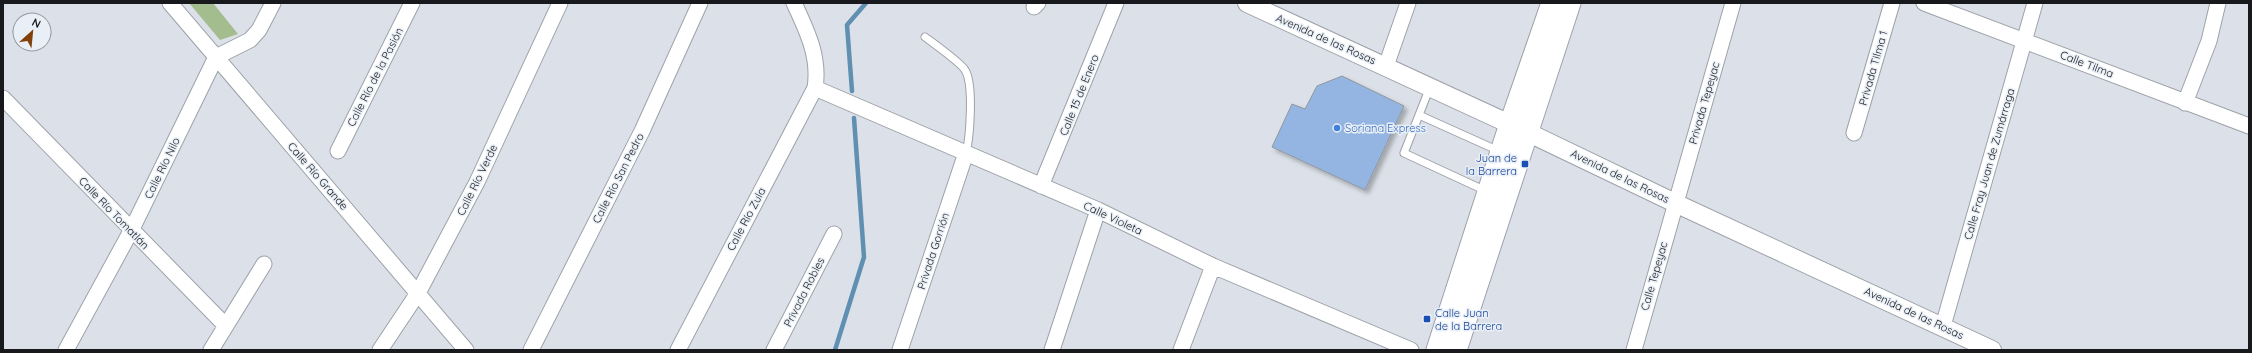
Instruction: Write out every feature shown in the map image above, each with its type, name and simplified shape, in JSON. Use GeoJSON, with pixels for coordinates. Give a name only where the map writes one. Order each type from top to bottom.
{"type":"FeatureCollection","features":[{"type":"Feature","properties":{"kind":"main road"},"geometry":{"type":"LineString","coordinates":[[1437,350],[1496,196],[1519,128],[1552,3]]}},
{"type":"Feature","properties":{"kind":"main road"},"geometry":{"type":"LineString","coordinates":[[1519,128],[1570,3]]}},
{"type":"Feature","properties":{"kind":"main road"},"geometry":{"type":"LineString","coordinates":[[1456,350],[1496,196]]}},
{"type":"Feature","properties":{"kind":"street","name":"Calle Río Grande"},"geometry":{"type":"LineString","coordinates":[[170,3],[466,350]]}},
{"type":"Feature","properties":{"kind":"street"},"geometry":{"type":"LineString","coordinates":[[216,57],[250,40],[259,30],[273,3]]}},
{"type":"Feature","properties":{"kind":"street","name":"Calle Río de la Pasión"},"geometry":{"type":"LineString","coordinates":[[338,151],[412,3]]}},
{"type":"Feature","properties":{"kind":"street","name":"Calle Río Verde"},"geometry":{"type":"LineString","coordinates":[[380,350],[418,293],[477,182],[560,3]]}},
{"type":"Feature","properties":{"kind":"street","name":"Calle Río San Pedro"},"geometry":{"type":"LineString","coordinates":[[530,350],[642,131],[700,3]]}},
{"type":"Feature","properties":{"kind":"street"},"geometry":{"type":"LineString","coordinates":[[794,3],[808,35],[816,62],[815,88]]}},
{"type":"Feature","properties":{"kind":"street","name":"Calle 15 de Enero"},"geometry":{"type":"LineString","coordinates":[[1041,186],[1116,3]]}},
{"type":"Feature","properties":{"kind":"street","name":"Avenida de las Rosas"},"geometry":{"type":"LineString","coordinates":[[1247,3],[1386,66],[1675,203],[1992,350]]}},
{"type":"Feature","properties":{"kind":"street"},"geometry":{"type":"LineString","coordinates":[[1386,66],[1408,3]]}},
{"type":"Feature","properties":{"kind":"street","name":"Privada Tepeyac"},"geometry":{"type":"LineString","coordinates":[[1675,203],[1733,3]]}},
{"type":"Feature","properties":{"kind":"street","name":"Privada Tilma 1"},"geometry":{"type":"LineString","coordinates":[[1854,133],[1892,3]]}},
{"type":"Feature","properties":{"kind":"street","name":"Calle Tilma"},"geometry":{"type":"LineString","coordinates":[[1924,3],[2249,126]]}},
{"type":"Feature","properties":{"kind":"street","name":"Calle Fray Juan de Zumárraga"},"geometry":{"type":"LineString","coordinates":[[1943,326],[2035,3]]}},
{"type":"Feature","properties":{"kind":"street"},"geometry":{"type":"LineString","coordinates":[[2185,103],[2209,41],[2218,3]]}},
{"type":"Feature","properties":{"kind":"street","name":"Calle Río Nilo"},"geometry":{"type":"LineString","coordinates":[[66,350],[131,231],[216,57]]}},
{"type":"Feature","properties":{"kind":"street","name":"Calle Violeta"},"geometry":{"type":"LineString","coordinates":[[815,88],[1098,210],[1213,266],[1411,350]]}},
{"type":"Feature","properties":{"kind":"street","name":"Calle Río Zula"},"geometry":{"type":"LineString","coordinates":[[678,350],[815,88]]}},
{"type":"Feature","properties":{"kind":"street","name":"Calle Río Tomatlán"},"geometry":{"type":"LineString","coordinates":[[3,98],[131,231],[226,326]]}},
{"type":"Feature","properties":{"kind":"street","name":"Privada Gorrión"},"geometry":{"type":"LineString","coordinates":[[900,350],[966,153]]}},
{"type":"Feature","properties":{"kind":"street","name":"Calle Tepeyac"},"geometry":{"type":"LineString","coordinates":[[1634,350],[1675,203]]}},
{"type":"Feature","properties":{"kind":"street"},"geometry":{"type":"LineString","coordinates":[[1052,350],[1098,210]]}},
{"type":"Feature","properties":{"kind":"street","name":"Privada Robles"},"geometry":{"type":"LineString","coordinates":[[774,350],[834,234]]}},
{"type":"Feature","properties":{"kind":"street"},"geometry":{"type":"LineString","coordinates":[[212,350],[264,264]]}},
{"type":"Feature","properties":{"kind":"street"},"geometry":{"type":"LineString","coordinates":[[1181,350],[1213,266]]}},
{"type":"Feature","properties":{"kind":"lane"},"geometry":{"type":"LineString","coordinates":[[925,37],[966,70],[971,95],[966,153]]}},
{"type":"Feature","properties":{"kind":"lane"},"geometry":{"type":"LineString","coordinates":[[1430,87],[1404,153],[1496,196]]}},
{"type":"Feature","properties":{"kind":"lane"},"geometry":{"type":"LineString","coordinates":[[1419,115],[1510,155]]}},
{"type":"Feature","properties":{"kind":"green space"},"geometry":{"type":"Polygon","coordinates":[[[189,3],[213,3],[238,34],[220,40],[189,3]]]}},
{"type":"Feature","properties":{"kind":"building","name":"Soriana Express"},"geometry":{"type":"Polygon","coordinates":[[[1342,76],[1404,106],[1365,190],[1272,147],[1292,104],[1305,109],[1317,86],[1342,76]]]}},
{"type":"Feature","properties":{"kind":"waterway"},"geometry":{"type":"LineString","coordinates":[[852,91],[847,25],[866,3]]}},
{"type":"Feature","properties":{"kind":"waterway"},"geometry":{"type":"LineString","coordinates":[[835,350],[864,257],[854,118]]}},
{"type":"Feature","properties":{"kind":"place","name":"Soriana Express"},"geometry":{"type":"Point","coordinates":[1337,128]}},
{"type":"Feature","properties":{"kind":"place","name":"Juan de la Barrera"},"geometry":{"type":"Point","coordinates":[1525,164]}},
{"type":"Feature","properties":{"kind":"place","name":"Calle Juan de la Barrera"},"geometry":{"type":"Point","coordinates":[1427,319]}}]}
